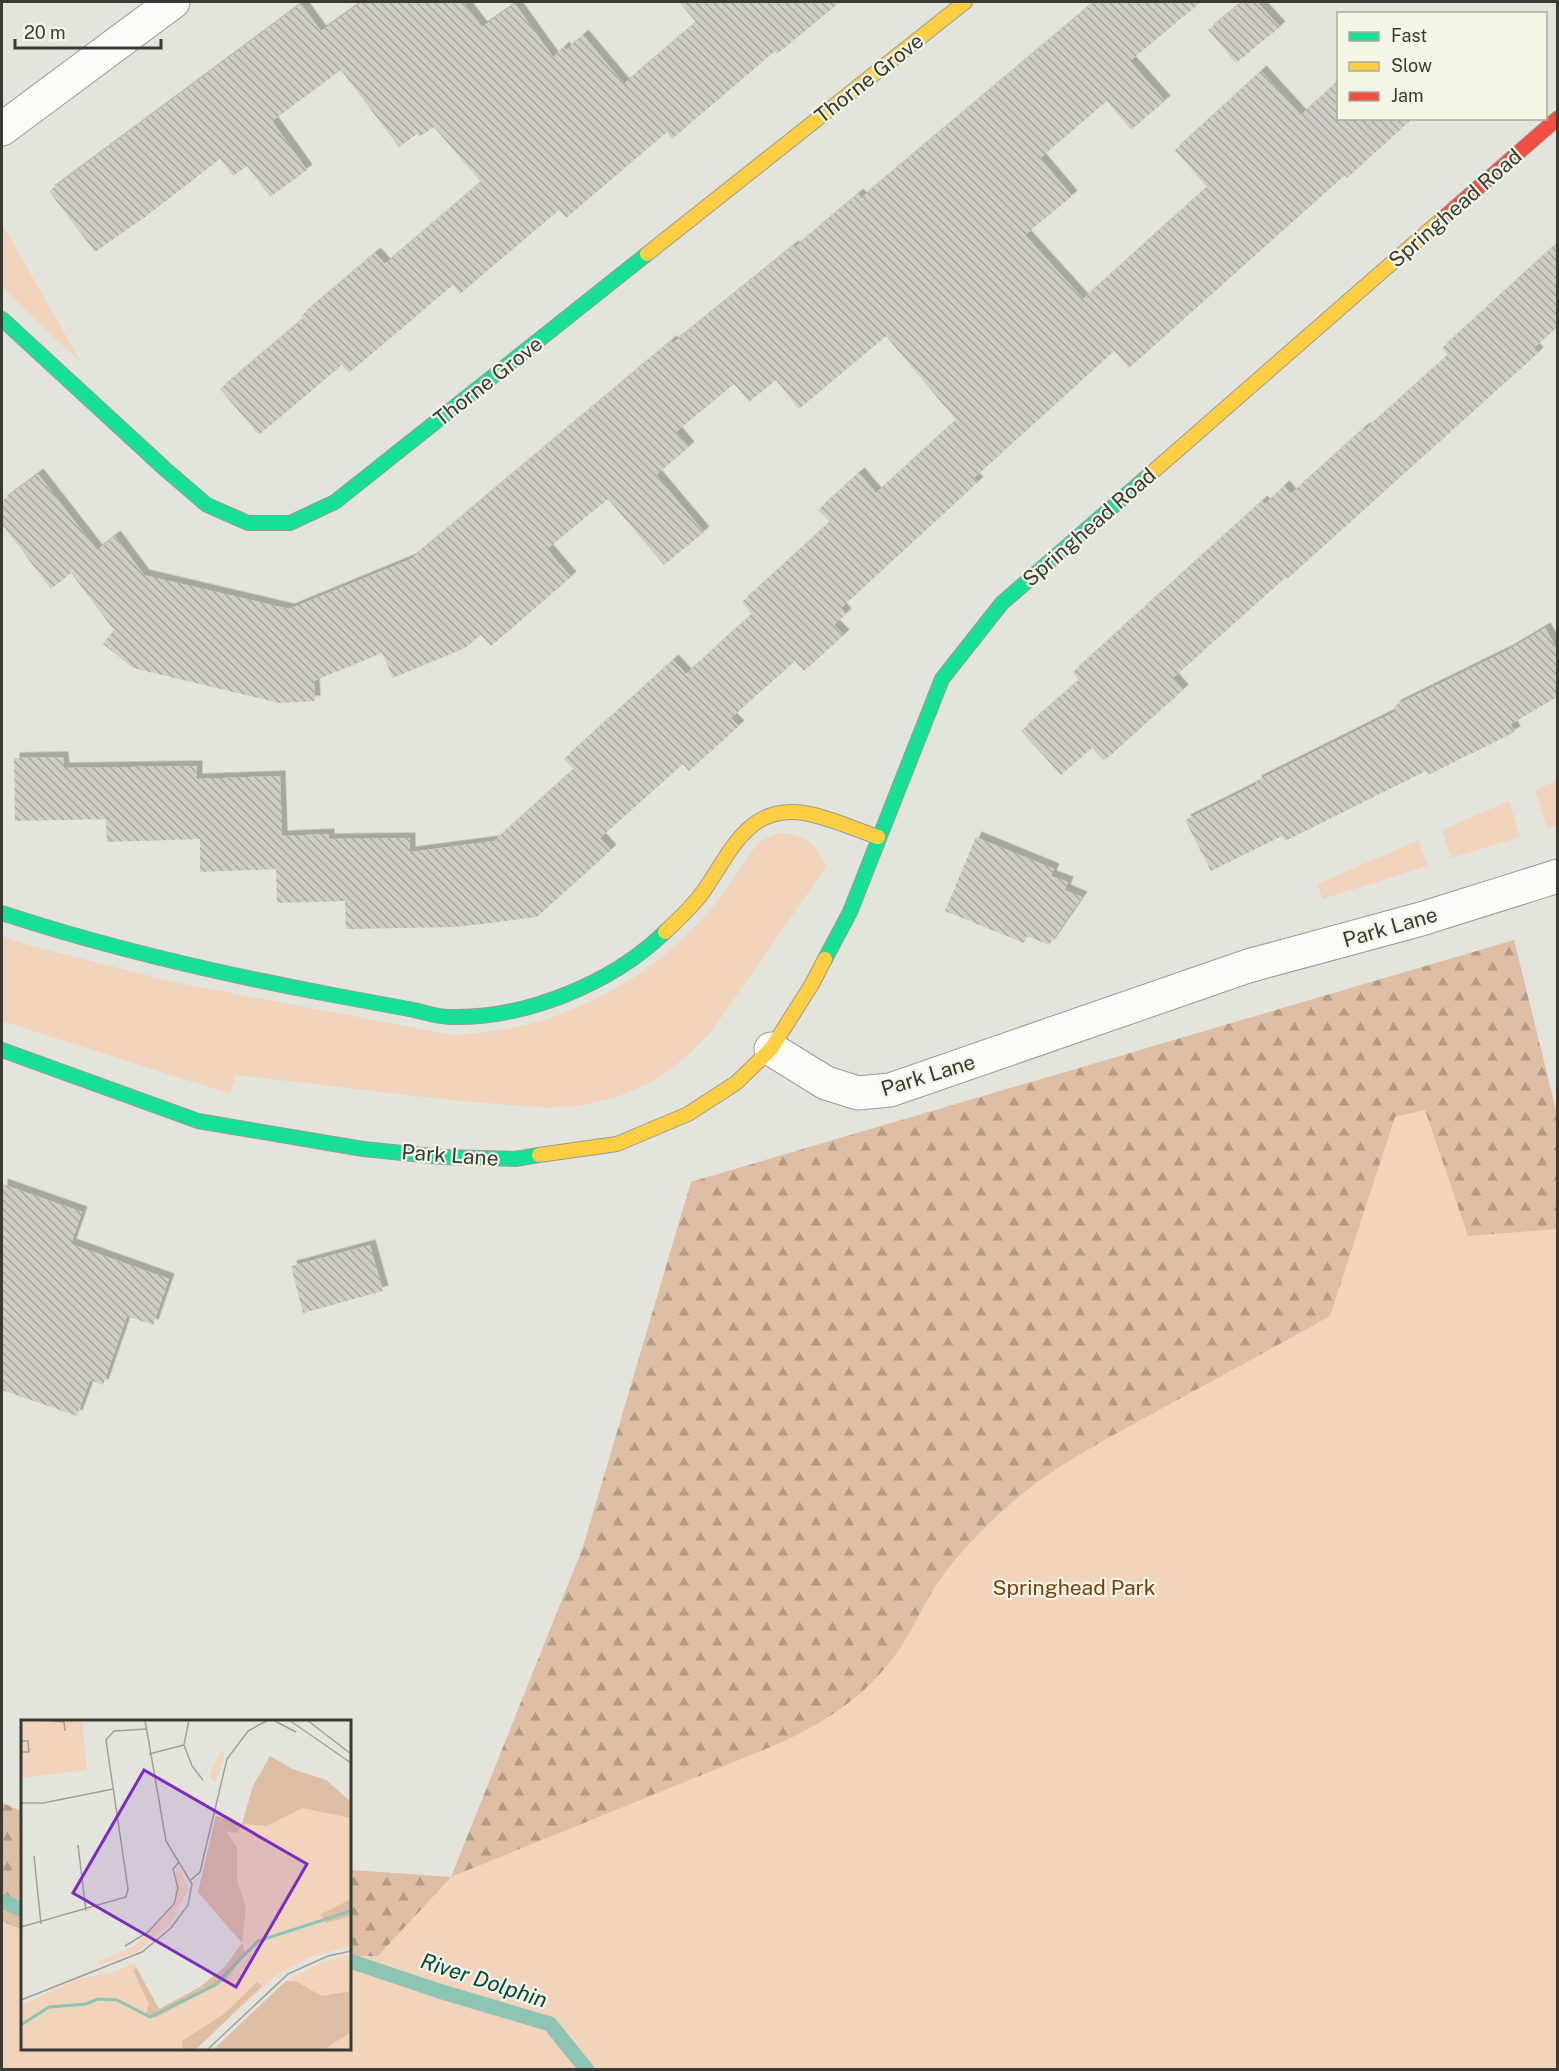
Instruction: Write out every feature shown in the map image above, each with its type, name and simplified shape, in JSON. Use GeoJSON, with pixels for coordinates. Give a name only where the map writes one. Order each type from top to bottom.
{"type":"FeatureCollection","features":[{"type":"Feature","properties":{"kind":"street"},"geometry":{"type":"LineString","coordinates":[[2,129],[174,2]]}},
{"type":"Feature","properties":{"kind":"street","name":"Thorne Grove"},"geometry":{"type":"LineString","coordinates":[[2,319],[207,505],[248,524],[290,523],[335,502],[965,2]]}},
{"type":"Feature","properties":{"kind":"street","name":"Springhead Road"},"geometry":{"type":"LineString","coordinates":[[771,1050],[812,984],[850,912],[942,678],[1002,603],[1557,118]]}},
{"type":"Feature","properties":{"kind":"street"},"geometry":{"type":"LineString","coordinates":[[2,913],[37,925],[178,963],[449,1017],[486,1014],[522,1008],[557,998],[590,984],[622,966],[651,945],[678,920],[702,893],[735,840],[754,823],[777,813],[801,812],[878,837]]}},
{"type":"Feature","properties":{"kind":"street","name":"Park Lane"},"geometry":{"type":"LineString","coordinates":[[2,1050],[198,1121],[363,1149],[443,1157],[515,1160],[617,1144],[688,1114],[736,1083],[771,1050],[826,1083],[858,1093],[890,1090],[1248,966],[1421,919],[1557,876]]}},
{"type":"Feature","properties":{"kind":"green space"},"geometry":{"type":"Polygon","coordinates":[[[2,224],[82,364],[2,287],[2,224]]]}},
{"type":"Feature","properties":{"kind":"green space"},"geometry":{"type":"Polygon","coordinates":[[[1557,780],[1557,825],[1547,828],[1535,790],[1557,780]]]}},
{"type":"Feature","properties":{"kind":"green space"},"geometry":{"type":"Polygon","coordinates":[[[1509,801],[1520,837],[1451,858],[1442,830],[1509,801]]]}},
{"type":"Feature","properties":{"kind":"green space"},"geometry":{"type":"Polygon","coordinates":[[[780,833],[803,838],[809,842],[819,852],[826,867],[711,1032],[685,1058],[655,1080],[622,1095],[585,1105],[548,1108],[450,1100],[236,1075],[230,1094],[2,1021],[2,936],[28,945],[173,982],[453,1035],[526,1025],[577,1008],[601,996],[625,983],[669,952],[707,914],[758,843],[780,833]]]}},
{"type":"Feature","properties":{"kind":"green space"},"geometry":{"type":"Polygon","coordinates":[[[1419,840],[1427,866],[1323,899],[1317,884],[1419,840]]]}},
{"type":"Feature","properties":{"kind":"green space","name":"Springhead Park"},"geometry":{"type":"Polygon","coordinates":[[[1514,940],[1558,1115],[1557,2069],[2,2069],[2,1803],[21,1811],[21,2050],[351,2050],[351,1870],[451,1877],[583,1547],[691,1182],[1514,940]]]}},
{"type":"Feature","properties":{"kind":"green space"},"geometry":{"type":"Polygon","coordinates":[[[1514,940],[1557,1115],[1557,1229],[1468,1236],[1425,1110],[1395,1117],[1330,1316],[1096,1445],[1056,1469],[1018,1497],[980,1533],[951,1565],[934,1588],[903,1644],[869,1686],[826,1719],[778,1744],[451,1877],[583,1547],[691,1182],[1514,940]]]}},
{"type":"Feature","properties":{"kind":"green space"},"geometry":{"type":"Polygon","coordinates":[[[2,1803],[21,1811],[21,1930],[2,1921],[2,1803]]]}},
{"type":"Feature","properties":{"kind":"green space"},"geometry":{"type":"Polygon","coordinates":[[[351,1870],[451,1877],[378,1956],[351,1956],[351,1870]]]}},
{"type":"Feature","properties":{"kind":"building"},"geometry":{"type":"Polygon","coordinates":[[[362,2],[463,2],[482,27],[515,4],[553,57],[564,47],[566,50],[583,35],[624,84],[696,22],[679,2],[840,2],[777,54],[775,51],[672,139],[667,132],[566,218],[559,210],[460,294],[453,285],[349,373],[342,365],[259,435],[220,389],[303,319],[301,316],[375,253],[385,264],[481,182],[434,127],[419,137],[417,134],[399,147],[341,70],[272,121],[307,170],[270,197],[247,166],[233,176],[220,159],[95,252],[49,191],[301,4],[321,31],[362,2]]]}},
{"type":"Feature","properties":{"kind":"building"},"geometry":{"type":"Polygon","coordinates":[[[1094,2],[1201,2],[1130,61],[1165,101],[1131,130],[1107,101],[1040,158],[1072,196],[1025,235],[1083,299],[1207,187],[1175,150],[1261,71],[1301,115],[1337,82],[1337,120],[1411,120],[1347,178],[1345,175],[1129,368],[1114,351],[974,478],[978,482],[841,608],[846,614],[834,625],[844,635],[804,671],[795,661],[731,718],[739,726],[689,771],[683,764],[600,838],[611,850],[537,917],[457,927],[346,929],[345,901],[277,903],[276,869],[200,872],[200,839],[107,842],[106,819],[15,821],[14,758],[63,757],[64,768],[197,766],[197,779],[280,776],[282,836],[329,834],[329,839],[410,838],[410,852],[494,841],[574,769],[564,759],[673,660],[686,674],[752,614],[742,602],[830,522],[818,510],[859,473],[876,493],[956,420],[886,336],[799,409],[776,380],[749,402],[734,384],[676,432],[689,447],[656,475],[704,532],[664,565],[608,499],[547,549],[571,577],[491,646],[481,635],[465,648],[393,678],[382,653],[314,681],[315,701],[279,703],[133,668],[103,644],[114,630],[71,573],[51,589],[2,524],[2,501],[38,474],[97,550],[115,536],[144,575],[289,609],[411,559],[671,341],[673,343],[793,246],[794,248],[858,194],[861,198],[1094,2]]]}},
{"type":"Feature","properties":{"kind":"building"},"geometry":{"type":"Polygon","coordinates":[[[1242,2],[1257,2],[1280,27],[1236,63],[1208,30],[1242,2]]]}},
{"type":"Feature","properties":{"kind":"building"},"geometry":{"type":"Polygon","coordinates":[[[1557,243],[1557,327],[1534,348],[1538,353],[1287,579],[1286,577],[1173,678],[1183,690],[1104,761],[1092,748],[1061,775],[1021,731],[1079,680],[1073,672],[1262,501],[1265,504],[1284,486],[1291,494],[1364,428],[1366,429],[1448,355],[1442,348],[1557,243]]]}},
{"type":"Feature","properties":{"kind":"building"},"geometry":{"type":"Polygon","coordinates":[[[1545,628],[1557,649],[1557,697],[1511,724],[1515,732],[1428,775],[1426,771],[1285,841],[1282,836],[1211,871],[1185,820],[1257,784],[1256,781],[1396,711],[1394,706],[1508,650],[1545,628]]]}},
{"type":"Feature","properties":{"kind":"building"},"geometry":{"type":"Polygon","coordinates":[[[976,837],[1054,869],[1051,876],[1068,882],[1065,890],[1082,897],[1049,945],[1027,936],[1024,943],[945,911],[976,837]]]}},
{"type":"Feature","properties":{"kind":"building"},"geometry":{"type":"Polygon","coordinates":[[[2,1184],[82,1212],[71,1244],[169,1279],[153,1325],[127,1316],[103,1385],[90,1380],[77,1416],[2,1390],[2,1184]]]}},
{"type":"Feature","properties":{"kind":"building"},"geometry":{"type":"Polygon","coordinates":[[[370,1245],[383,1291],[303,1313],[291,1266],[370,1245]]]}},
{"type":"Feature","properties":{"kind":"waterway","name":"River Dolphin"},"geometry":{"type":"LineString","coordinates":[[2,1901],[21,1910]]}},
{"type":"Feature","properties":{"kind":"waterway","name":"River Dolphin"},"geometry":{"type":"LineString","coordinates":[[351,1961],[439,1991],[550,2024],[587,2070]]}},
{"type":"Feature","properties":{"kind":"traffic: fast"},"geometry":{"type":"LineString","coordinates":[[2,319],[207,505],[248,523],[290,523],[335,502],[647,254]]}},
{"type":"Feature","properties":{"kind":"traffic: fast"},"geometry":{"type":"LineString","coordinates":[[825,959],[850,912],[942,679],[1002,603],[1148,476]]}},
{"type":"Feature","properties":{"kind":"traffic: fast"},"geometry":{"type":"LineString","coordinates":[[2,913],[84,938],[208,969],[450,1017],[508,1012],[565,995],[619,968],[665,932]]}},
{"type":"Feature","properties":{"kind":"traffic: fast"},"geometry":{"type":"LineString","coordinates":[[2,1050],[198,1121],[363,1149],[443,1157],[515,1159],[539,1155]]}},
{"type":"Feature","properties":{"kind":"traffic: slow"},"geometry":{"type":"LineString","coordinates":[[647,254],[965,2]]}},
{"type":"Feature","properties":{"kind":"traffic: slow"},"geometry":{"type":"LineString","coordinates":[[1148,476],[1441,220]]}},
{"type":"Feature","properties":{"kind":"traffic: slow"},"geometry":{"type":"LineString","coordinates":[[665,932],[703,892],[742,835],[754,824],[768,816],[784,812],[804,813],[832,820],[878,837]]}},
{"type":"Feature","properties":{"kind":"traffic: slow"},"geometry":{"type":"LineString","coordinates":[[539,1155],[617,1144],[688,1114],[736,1083],[771,1049],[825,959]]}},
{"type":"Feature","properties":{"kind":"traffic: jam"},"geometry":{"type":"LineString","coordinates":[[1441,220],[1558,118]]}}]}
